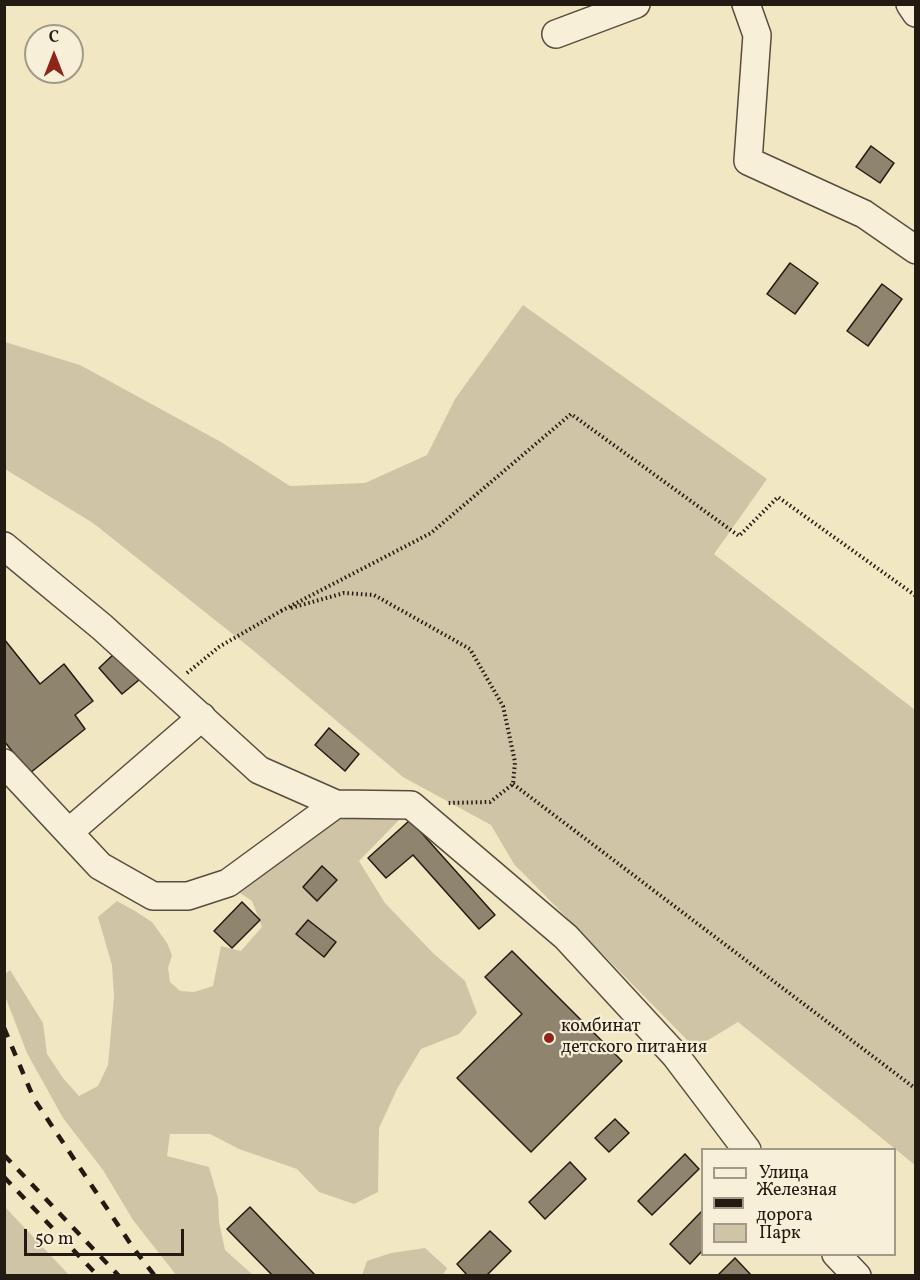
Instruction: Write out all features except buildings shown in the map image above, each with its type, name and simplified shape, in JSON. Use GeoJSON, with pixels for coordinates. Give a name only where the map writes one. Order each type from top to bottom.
{"type":"FeatureCollection","features":[{"type":"Feature","properties":{"kind":"lane"},"geometry":{"type":"LineString","coordinates":[[556,34],[636,4]]}},
{"type":"Feature","properties":{"kind":"lane"},"geometry":{"type":"LineString","coordinates":[[746,4],[757,35],[748,161],[864,214],[915,250]]}},
{"type":"Feature","properties":{"kind":"lane"},"geometry":{"type":"LineString","coordinates":[[910,4],[915,13]]}},
{"type":"Feature","properties":{"kind":"lane"},"geometry":{"type":"LineString","coordinates":[[4,546],[102,627],[259,770],[336,804],[411,805],[566,938],[675,1055],[746,1148]]}},
{"type":"Feature","properties":{"kind":"lane"},"geometry":{"type":"LineString","coordinates":[[69,832],[202,717]]}},
{"type":"Feature","properties":{"kind":"lane"},"geometry":{"type":"LineString","coordinates":[[4,763],[100,866],[153,896],[188,896],[228,883],[336,804]]}},
{"type":"Feature","properties":{"kind":"lane"},"geometry":{"type":"LineString","coordinates":[[838,1256],[857,1275]]}},
{"type":"Feature","properties":{"kind":"path"},"geometry":{"type":"LineString","coordinates":[[169,688],[219,647],[281,611],[431,533],[571,414],[739,536],[778,496],[915,596]]}},
{"type":"Feature","properties":{"kind":"path"},"geometry":{"type":"LineString","coordinates":[[281,611],[344,593],[374,595],[470,648],[503,706],[514,762],[513,784],[490,802],[411,805]]}},
{"type":"Feature","properties":{"kind":"path"},"geometry":{"type":"LineString","coordinates":[[513,784],[915,1089]]}},
{"type":"Feature","properties":{"kind":"green space"},"geometry":{"type":"Polygon","coordinates":[[[523,305],[767,479],[714,554],[915,710],[915,1165],[738,1022],[695,1048],[514,864],[491,825],[403,777],[254,651],[93,523],[5,469],[5,342],[80,365],[221,442],[290,486],[365,483],[427,455],[455,399],[523,305]]]}},
{"type":"Feature","properties":{"kind":"green space"},"geometry":{"type":"Polygon","coordinates":[[[363,812],[395,813],[399,820],[359,861],[385,903],[433,953],[465,981],[477,1013],[459,1034],[421,1049],[397,1089],[379,1128],[378,1192],[354,1204],[319,1192],[297,1169],[239,1149],[210,1134],[170,1134],[167,1156],[209,1167],[218,1198],[219,1222],[225,1250],[253,1275],[177,1276],[133,1220],[103,1170],[63,1118],[27,1053],[5,996],[5,974],[10,970],[43,1023],[47,1054],[63,1078],[79,1096],[98,1086],[108,1065],[114,997],[112,965],[98,917],[117,901],[135,911],[152,922],[167,943],[172,955],[168,968],[170,982],[180,991],[194,992],[213,986],[221,946],[241,951],[262,927],[252,901],[237,891],[335,821],[363,812]]]}},
{"type":"Feature","properties":{"kind":"green space"},"geometry":{"type":"Polygon","coordinates":[[[5,1207],[69,1275],[5,1275],[5,1207]]]}},
{"type":"Feature","properties":{"kind":"green space"},"geometry":{"type":"Polygon","coordinates":[[[425,1248],[447,1268],[443,1275],[362,1275],[367,1261],[391,1253],[425,1248]]]}},
{"type":"Feature","properties":{"kind":"railway"},"geometry":{"type":"LineString","coordinates":[[4,1028],[34,1099],[134,1249],[155,1276]]}},
{"type":"Feature","properties":{"kind":"railway"},"geometry":{"type":"LineString","coordinates":[[4,1155],[119,1276]]}},
{"type":"Feature","properties":{"kind":"railway"},"geometry":{"type":"LineString","coordinates":[[4,1177],[98,1276]]}},
{"type":"Feature","properties":{"kind":"place","name":"комбинат детского питания"},"geometry":{"type":"Point","coordinates":[549,1038]}}]}
